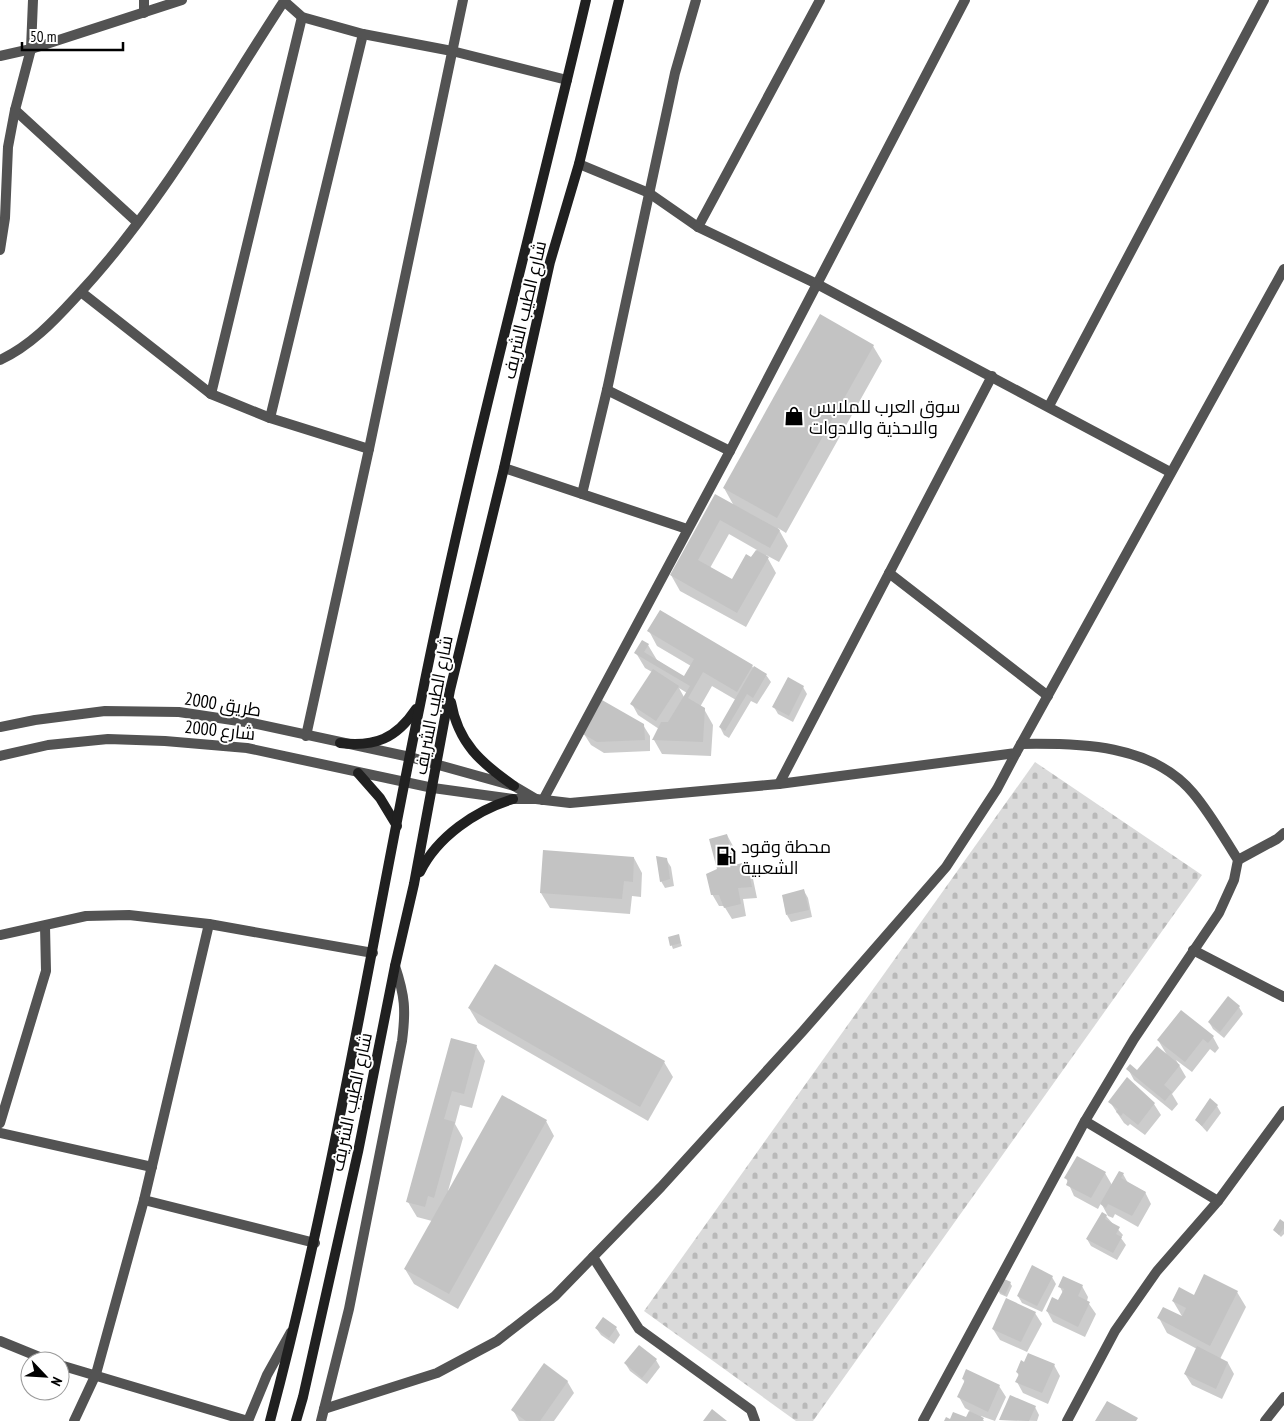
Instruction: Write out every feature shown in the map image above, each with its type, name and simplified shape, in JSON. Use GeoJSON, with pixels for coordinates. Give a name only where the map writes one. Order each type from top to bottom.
{"type":"FeatureCollection","features":[{"type":"Feature","properties":{"kind":"main road","name":"شارع الطيب الشريف"},"geometry":{"type":"LineString","coordinates":[[270,1421],[315,1243],[420,704],[491,390],[586,0]]}},
{"type":"Feature","properties":{"kind":"main road","name":"شارع الطيب الشريف"},"geometry":{"type":"LineString","coordinates":[[296,1421],[304,1397],[358,1152],[438,764],[450,690],[504,468],[550,262],[579,164],[619,0]]}},
{"type":"Feature","properties":{"kind":"main road"},"geometry":{"type":"LineString","coordinates":[[450,690],[454,716],[467,746],[483,762],[514,786]]}},
{"type":"Feature","properties":{"kind":"main road"},"geometry":{"type":"LineString","coordinates":[[340,743],[359,745],[378,742],[395,734],[409,721],[420,704]]}},
{"type":"Feature","properties":{"kind":"main road"},"geometry":{"type":"LineString","coordinates":[[358,773],[380,798],[397,826]]}},
{"type":"Feature","properties":{"kind":"main road"},"geometry":{"type":"LineString","coordinates":[[414,884],[431,854],[452,834],[492,805],[513,799]]}},
{"type":"Feature","properties":{"kind":"street"},"geometry":{"type":"LineString","coordinates":[[0,250],[5,218],[8,147],[15,110],[31,49],[33,0]]}},
{"type":"Feature","properties":{"kind":"street"},"geometry":{"type":"LineString","coordinates":[[144,0],[144,13]]}},
{"type":"Feature","properties":{"kind":"street"},"geometry":{"type":"LineString","coordinates":[[0,56],[31,49],[182,0]]}},
{"type":"Feature","properties":{"kind":"street"},"geometry":{"type":"LineString","coordinates":[[306,736],[369,449],[463,0]]}},
{"type":"Feature","properties":{"kind":"street"},"geometry":{"type":"LineString","coordinates":[[582,494],[607,390],[674,73],[696,0]]}},
{"type":"Feature","properties":{"kind":"street"},"geometry":{"type":"LineString","coordinates":[[698,227],[820,0]]}},
{"type":"Feature","properties":{"kind":"street"},"geometry":{"type":"LineString","coordinates":[[539,799],[730,451],[966,0]]}},
{"type":"Feature","properties":{"kind":"street"},"geometry":{"type":"LineString","coordinates":[[1049,406],[1264,0]]}},
{"type":"Feature","properties":{"kind":"street"},"geometry":{"type":"LineString","coordinates":[[0,360],[15,353],[48,328],[109,260],[200,132],[284,1],[302,17],[363,34],[452,51],[567,80]]}},
{"type":"Feature","properties":{"kind":"street"},"geometry":{"type":"LineString","coordinates":[[212,394],[302,17]]}},
{"type":"Feature","properties":{"kind":"street"},"geometry":{"type":"LineString","coordinates":[[270,418],[363,34]]}},
{"type":"Feature","properties":{"kind":"street"},"geometry":{"type":"LineString","coordinates":[[15,110],[137,222]]}},
{"type":"Feature","properties":{"kind":"street"},"geometry":{"type":"LineString","coordinates":[[579,164],[649,194],[698,227],[817,284],[1170,472]]}},
{"type":"Feature","properties":{"kind":"street"},"geometry":{"type":"LineString","coordinates":[[324,1409],[437,1373],[497,1340],[555,1296],[661,1187],[790,1045],[946,867],[997,789],[1170,472],[1284,269]]}},
{"type":"Feature","properties":{"kind":"street"},"geometry":{"type":"LineString","coordinates":[[81,292],[212,394],[270,418],[369,449]]}},
{"type":"Feature","properties":{"kind":"street"},"geometry":{"type":"LineString","coordinates":[[779,784],[992,376]]}},
{"type":"Feature","properties":{"kind":"street"},"geometry":{"type":"LineString","coordinates":[[607,390],[730,451]]}},
{"type":"Feature","properties":{"kind":"street"},"geometry":{"type":"LineString","coordinates":[[504,468],[687,529]]}},
{"type":"Feature","properties":{"kind":"street"},"geometry":{"type":"LineString","coordinates":[[889,573],[1048,696]]}},
{"type":"Feature","properties":{"kind":"street","name":"طريق 2000"},"geometry":{"type":"LineString","coordinates":[[0,727],[35,720],[105,711],[179,712],[252,723],[410,757],[514,786],[539,799]]}},
{"type":"Feature","properties":{"kind":"street","name":"شارع 2000"},"geometry":{"type":"LineString","coordinates":[[0,756],[57,744],[108,739],[165,741],[247,748],[433,788],[513,799],[539,799],[570,803],[779,784],[1016,754]]}},
{"type":"Feature","properties":{"kind":"street"},"geometry":{"type":"LineString","coordinates":[[923,1421],[1085,1121],[1134,1039],[1218,913],[1234,880],[1238,860],[1193,792],[1162,766],[1122,750],[1056,744],[1022,744]]}},
{"type":"Feature","properties":{"kind":"street"},"geometry":{"type":"LineString","coordinates":[[1238,860],[1278,839],[1284,832]]}},
{"type":"Feature","properties":{"kind":"street"},"geometry":{"type":"LineString","coordinates":[[0,935],[86,916],[129,915],[209,924],[373,953]]}},
{"type":"Feature","properties":{"kind":"street"},"geometry":{"type":"LineString","coordinates":[[74,1421],[96,1374],[144,1200],[209,924]]}},
{"type":"Feature","properties":{"kind":"street"},"geometry":{"type":"LineString","coordinates":[[0,1123],[46,971],[44,926]]}},
{"type":"Feature","properties":{"kind":"street"},"geometry":{"type":"LineString","coordinates":[[1193,950],[1284,996]]}},
{"type":"Feature","properties":{"kind":"street"},"geometry":{"type":"LineString","coordinates":[[321,1421],[349,1309],[402,1041],[405,1016],[404,993],[395,966]]}},
{"type":"Feature","properties":{"kind":"street"},"geometry":{"type":"LineString","coordinates":[[1066,1421],[1115,1331],[1157,1271],[1218,1201],[1284,1111]]}},
{"type":"Feature","properties":{"kind":"street"},"geometry":{"type":"LineString","coordinates":[[1085,1121],[1218,1201]]}},
{"type":"Feature","properties":{"kind":"street"},"geometry":{"type":"LineString","coordinates":[[0,1133],[152,1167]]}},
{"type":"Feature","properties":{"kind":"street"},"geometry":{"type":"LineString","coordinates":[[144,1200],[315,1243]]}},
{"type":"Feature","properties":{"kind":"street"},"geometry":{"type":"LineString","coordinates":[[593,1257],[639,1329],[751,1410],[755,1421]]}},
{"type":"Feature","properties":{"kind":"street"},"geometry":{"type":"LineString","coordinates":[[70,1368],[248,1421],[279,1351],[295,1327]]}},
{"type":"Feature","properties":{"kind":"street"},"geometry":{"type":"LineString","coordinates":[[0,1342],[23,1351]]}},
{"type":"Feature","properties":{"kind":"street"},"geometry":{"type":"LineString","coordinates":[[1265,1421],[1284,1397]]}},
{"type":"Feature","properties":{"kind":"green space"},"geometry":{"type":"Polygon","coordinates":[[[1035,762],[1202,875],[813,1421],[796,1421],[644,1311],[1035,762]]]}},
{"type":"Feature","properties":{"kind":"building"},"geometry":{"type":"Polygon","coordinates":[[[820,314],[874,345],[777,518],[723,488],[820,314]]]}},
{"type":"Feature","properties":{"kind":"building"},"geometry":{"type":"Polygon","coordinates":[[[715,494],[780,530],[770,548],[720,520],[698,560],[732,579],[746,554],[751,557],[756,550],[769,557],[737,613],[670,575],[715,494]]]}},
{"type":"Feature","properties":{"kind":"building"},"geometry":{"type":"Polygon","coordinates":[[[660,610],[753,665],[737,692],[703,672],[688,698],[705,708],[703,742],[652,740],[661,722],[668,722],[690,686],[634,653],[642,640],[649,644],[644,652],[684,676],[694,659],[647,631],[660,610]]]}},
{"type":"Feature","properties":{"kind":"building"},"geometry":{"type":"Polygon","coordinates":[[[754,666],[767,674],[753,698],[747,694],[725,731],[719,727],[754,666]]]}},
{"type":"Feature","properties":{"kind":"building"},"geometry":{"type":"Polygon","coordinates":[[[653,669],[679,686],[656,721],[630,704],[653,669]]]}},
{"type":"Feature","properties":{"kind":"building"},"geometry":{"type":"Polygon","coordinates":[[[788,677],[804,686],[789,716],[772,707],[788,677]]]}},
{"type":"Feature","properties":{"kind":"building"},"geometry":{"type":"Polygon","coordinates":[[[602,700],[644,724],[645,740],[597,742],[583,734],[602,700]]]}},
{"type":"Feature","properties":{"kind":"building"},"geometry":{"type":"Polygon","coordinates":[[[727,834],[734,865],[747,862],[752,887],[738,888],[741,904],[724,908],[719,895],[711,895],[706,874],[717,869],[709,839],[727,834]]]}},
{"type":"Feature","properties":{"kind":"building"},"geometry":{"type":"Polygon","coordinates":[[[543,850],[634,857],[633,882],[624,881],[622,899],[540,893],[543,850]]]}},
{"type":"Feature","properties":{"kind":"building"},"geometry":{"type":"Polygon","coordinates":[[[656,856],[667,858],[670,879],[660,882],[656,856]]]}},
{"type":"Feature","properties":{"kind":"building"},"geometry":{"type":"Polygon","coordinates":[[[804,889],[809,910],[786,915],[782,895],[804,889]]]}},
{"type":"Feature","properties":{"kind":"building"},"geometry":{"type":"Polygon","coordinates":[[[679,934],[681,943],[670,946],[668,937],[679,934]]]}},
{"type":"Feature","properties":{"kind":"building"},"geometry":{"type":"Polygon","coordinates":[[[495,964],[665,1061],[640,1107],[468,1008],[495,964]]]}},
{"type":"Feature","properties":{"kind":"building"},"geometry":{"type":"Polygon","coordinates":[[[1228,996],[1240,1006],[1220,1032],[1208,1022],[1228,996]]]}},
{"type":"Feature","properties":{"kind":"building"},"geometry":{"type":"Polygon","coordinates":[[[1181,1010],[1214,1036],[1208,1043],[1203,1039],[1185,1062],[1157,1040],[1181,1010]]]}},
{"type":"Feature","properties":{"kind":"building"},"geometry":{"type":"Polygon","coordinates":[[[451,1038],[477,1045],[464,1094],[452,1091],[444,1119],[455,1122],[434,1198],[428,1196],[425,1207],[406,1202],[451,1038]]]}},
{"type":"Feature","properties":{"kind":"building"},"geometry":{"type":"Polygon","coordinates":[[[1157,1046],[1180,1065],[1164,1085],[1172,1092],[1165,1101],[1126,1069],[1130,1064],[1137,1070],[1157,1046]]]}},
{"type":"Feature","properties":{"kind":"building"},"geometry":{"type":"Polygon","coordinates":[[[1127,1077],[1155,1103],[1138,1125],[1123,1113],[1121,1116],[1116,1112],[1118,1109],[1108,1102],[1127,1077]]]}},
{"type":"Feature","properties":{"kind":"building"},"geometry":{"type":"Polygon","coordinates":[[[502,1095],[547,1120],[449,1294],[404,1269],[502,1095]]]}},
{"type":"Feature","properties":{"kind":"building"},"geometry":{"type":"Polygon","coordinates":[[[1210,1098],[1218,1105],[1202,1126],[1195,1120],[1210,1098]]]}},
{"type":"Feature","properties":{"kind":"building"},"geometry":{"type":"Polygon","coordinates":[[[1077,1156],[1106,1172],[1091,1198],[1066,1185],[1068,1180],[1064,1178],[1077,1156]]]}},
{"type":"Feature","properties":{"kind":"building"},"geometry":{"type":"Polygon","coordinates":[[[1119,1171],[1124,1173],[1121,1178],[1146,1192],[1132,1216],[1108,1204],[1106,1208],[1100,1204],[1119,1171]]]}},
{"type":"Feature","properties":{"kind":"building"},"geometry":{"type":"Polygon","coordinates":[[[1102,1212],[1107,1215],[1105,1219],[1120,1227],[1116,1234],[1122,1237],[1113,1253],[1086,1239],[1102,1212]]]}},
{"type":"Feature","properties":{"kind":"building"},"geometry":{"type":"Polygon","coordinates":[[[1280,1219],[1284,1222],[1284,1228],[1279,1235],[1273,1230],[1280,1219]]]}},
{"type":"Feature","properties":{"kind":"building"},"geometry":{"type":"Polygon","coordinates":[[[1032,1265],[1053,1276],[1037,1306],[1017,1296],[1032,1265]]]}},
{"type":"Feature","properties":{"kind":"building"},"geometry":{"type":"Polygon","coordinates":[[[1204,1274],[1238,1291],[1210,1346],[1157,1318],[1163,1307],[1182,1316],[1186,1308],[1172,1301],[1179,1287],[1194,1295],[1204,1274]]]}},
{"type":"Feature","properties":{"kind":"building"},"geometry":{"type":"Polygon","coordinates":[[[1063,1276],[1083,1285],[1078,1296],[1090,1302],[1078,1327],[1046,1311],[1052,1297],[1058,1300],[1064,1289],[1058,1287],[1063,1276]]]}},
{"type":"Feature","properties":{"kind":"building"},"geometry":{"type":"Polygon","coordinates":[[[1002,1278],[1011,1282],[1005,1295],[996,1290],[1002,1278]]]}},
{"type":"Feature","properties":{"kind":"building"},"geometry":{"type":"Polygon","coordinates":[[[1006,1298],[1036,1312],[1021,1342],[992,1329],[1006,1298]]]}},
{"type":"Feature","properties":{"kind":"building"},"geometry":{"type":"Polygon","coordinates":[[[603,1317],[617,1327],[609,1338],[595,1328],[603,1317]]]}},
{"type":"Feature","properties":{"kind":"building"},"geometry":{"type":"Polygon","coordinates":[[[639,1345],[657,1359],[642,1378],[624,1363],[639,1345]]]}},
{"type":"Feature","properties":{"kind":"building"},"geometry":{"type":"Polygon","coordinates":[[[1197,1346],[1228,1362],[1216,1389],[1184,1374],[1197,1346]]]}},
{"type":"Feature","properties":{"kind":"building"},"geometry":{"type":"Polygon","coordinates":[[[1028,1353],[1055,1364],[1042,1393],[1015,1382],[1019,1374],[1016,1372],[1021,1360],[1024,1362],[1028,1353]]]}},
{"type":"Feature","properties":{"kind":"building"},"geometry":{"type":"Polygon","coordinates":[[[544,1363],[568,1381],[540,1421],[526,1421],[511,1410],[544,1363]]]}},
{"type":"Feature","properties":{"kind":"building"},"geometry":{"type":"Polygon","coordinates":[[[966,1369],[1000,1385],[988,1412],[957,1397],[965,1380],[962,1379],[966,1369]]]}},
{"type":"Feature","properties":{"kind":"building"},"geometry":{"type":"Polygon","coordinates":[[[1010,1395],[1036,1406],[1029,1421],[999,1420],[1010,1395]]]}},
{"type":"Feature","properties":{"kind":"building"},"geometry":{"type":"Polygon","coordinates":[[[1107,1401],[1138,1418],[1136,1421],[1095,1421],[1107,1401]]]}},
{"type":"Feature","properties":{"kind":"building"},"geometry":{"type":"Polygon","coordinates":[[[712,1409],[727,1421],[703,1421],[712,1409]]]}},
{"type":"Feature","properties":{"kind":"building"},"geometry":{"type":"Polygon","coordinates":[[[969,1411],[984,1418],[982,1421],[944,1421],[946,1417],[950,1419],[953,1412],[966,1417],[969,1411]]]}},
{"type":"Feature","properties":{"kind":"place","name":"سوق العرب للملابس والاحذية والادوات"},"geometry":{"type":"Point","coordinates":[794,416]}},
{"type":"Feature","properties":{"kind":"place","name":"محطة وقود الشعبية"},"geometry":{"type":"Point","coordinates":[726,856]}}]}
